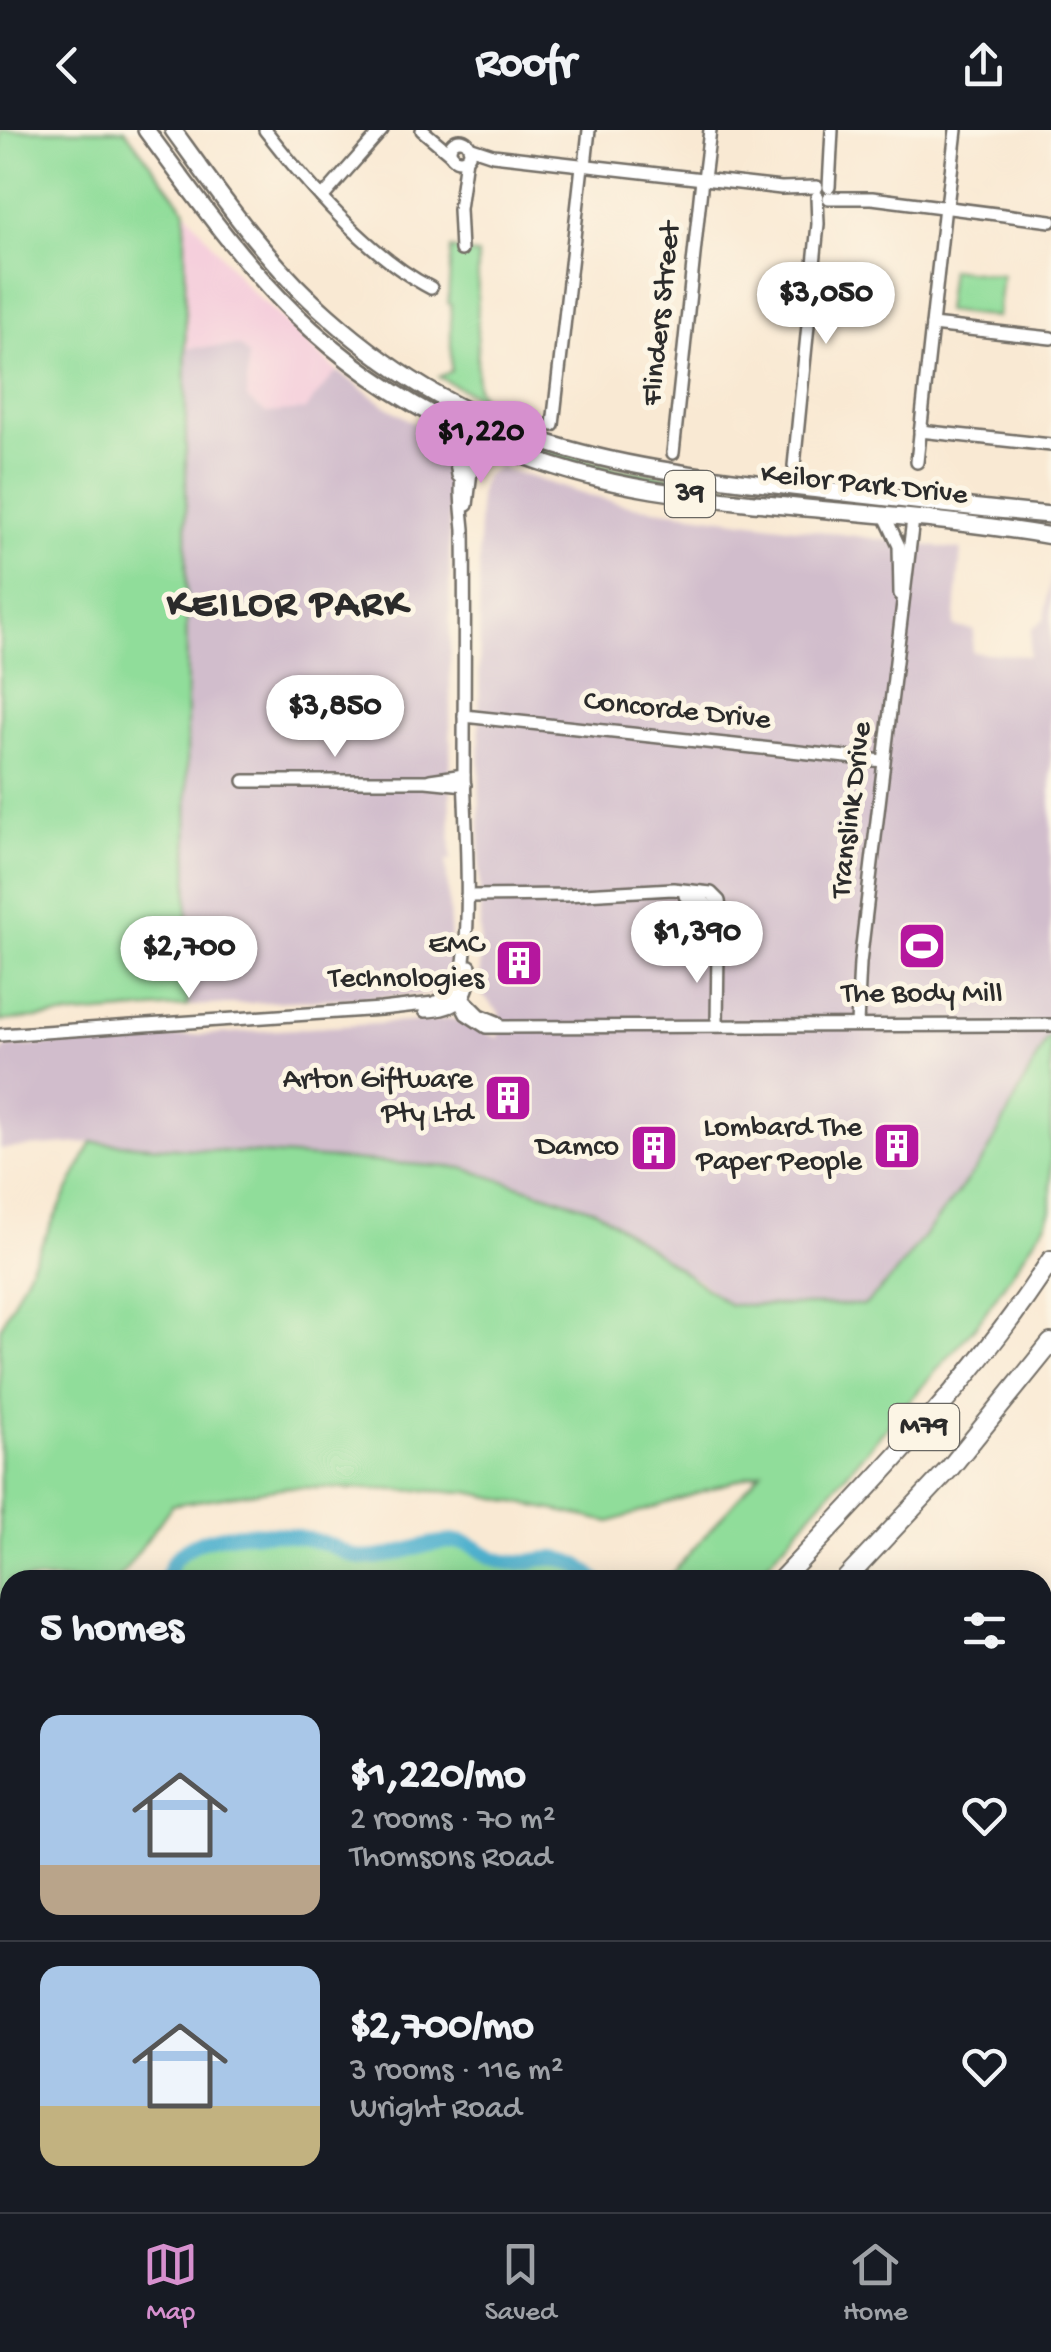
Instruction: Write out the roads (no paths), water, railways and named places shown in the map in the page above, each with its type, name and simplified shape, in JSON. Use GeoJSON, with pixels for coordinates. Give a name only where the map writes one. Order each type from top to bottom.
{"type":"FeatureCollection","features":[{"type":"Feature","properties":{"kind":"highway","name":"M79"},"geometry":{"type":"LineString","coordinates":[[790,1570],[902,1454],[982,1356],[1051,1260]]}},
{"type":"Feature","properties":{"kind":"highway","name":"M79"},"geometry":{"type":"LineString","coordinates":[[853,1570],[960,1456],[1051,1343]]}},
{"type":"Feature","properties":{"kind":"main road","name":"Keilor Park Drive"},"geometry":{"type":"LineString","coordinates":[[146,130],[292,310],[365,371],[479,439],[564,470],[638,487],[1051,536]]}},
{"type":"Feature","properties":{"kind":"main road","name":"Keilor Park Drive"},"geometry":{"type":"LineString","coordinates":[[173,130],[252,236],[306,296],[348,334],[409,379],[488,420],[558,449],[636,468],[1051,515]]}},
{"type":"Feature","properties":{"kind":"main road"},"geometry":{"type":"LineString","coordinates":[[292,310],[306,296]]}},
{"type":"Feature","properties":{"kind":"main road"},"geometry":{"type":"LineString","coordinates":[[452,425],[460,475]]}},
{"type":"Feature","properties":{"kind":"main road"},"geometry":{"type":"LineString","coordinates":[[912,519],[915,500]]}},
{"type":"Feature","properties":{"kind":"street"},"geometry":{"type":"LineString","coordinates":[[265,130],[322,198],[400,269],[431,288]]}},
{"type":"Feature","properties":{"kind":"street"},"geometry":{"type":"LineString","coordinates":[[322,198],[382,130]]}},
{"type":"Feature","properties":{"kind":"street"},"geometry":{"type":"LineString","coordinates":[[553,425],[589,130]]}},
{"type":"Feature","properties":{"kind":"street","name":"Flinders Street"},"geometry":{"type":"LineString","coordinates":[[674,454],[710,130]]}},
{"type":"Feature","properties":{"kind":"street"},"geometry":{"type":"LineString","coordinates":[[794,466],[818,224],[832,130]]}},
{"type":"Feature","properties":{"kind":"street"},"geometry":{"type":"LineString","coordinates":[[917,462],[956,130]]}},
{"type":"Feature","properties":{"kind":"street"},"geometry":{"type":"LineString","coordinates":[[424,132],[493,156],[1051,219]]}},
{"type":"Feature","properties":{"kind":"street"},"geometry":{"type":"LineString","coordinates":[[460,146],[464,182],[459,209],[461,250]]}},
{"type":"Feature","properties":{"kind":"street"},"geometry":{"type":"LineString","coordinates":[[932,325],[1051,338]]}},
{"type":"Feature","properties":{"kind":"street"},"geometry":{"type":"LineString","coordinates":[[460,999],[470,978],[460,475],[488,420]]}},
{"type":"Feature","properties":{"kind":"street"},"geometry":{"type":"LineString","coordinates":[[920,431],[1051,446]]}},
{"type":"Feature","properties":{"kind":"street"},"geometry":{"type":"LineString","coordinates":[[464,528],[469,480],[479,439]]}},
{"type":"Feature","properties":{"kind":"street","name":"Translink Drive"},"geometry":{"type":"LineString","coordinates":[[885,516],[899,546],[902,603]]}},
{"type":"Feature","properties":{"kind":"street","name":"Translink Drive"},"geometry":{"type":"LineString","coordinates":[[856,1024],[912,519]]}},
{"type":"Feature","properties":{"kind":"street","name":"Concorde Drive"},"geometry":{"type":"LineString","coordinates":[[464,716],[884,760]]}},
{"type":"Feature","properties":{"kind":"street"},"geometry":{"type":"LineString","coordinates":[[244,781],[464,780]]}},
{"type":"Feature","properties":{"kind":"street"},"geometry":{"type":"LineString","coordinates":[[466,896],[650,892],[704,901],[712,912],[718,948],[717,1024]]}},
{"type":"Feature","properties":{"kind":"street"},"geometry":{"type":"LineString","coordinates":[[460,999],[473,1020],[486,1027],[1051,1025]]}},
{"type":"Feature","properties":{"kind":"street"},"geometry":{"type":"LineString","coordinates":[[0,1035],[460,999]]}},
{"type":"Feature","properties":{"kind":"waterway"},"geometry":{"type":"LineString","coordinates":[[169,1570],[173,1561],[205,1540],[245,1533],[305,1538],[364,1558],[456,1542],[509,1562],[555,1558],[584,1570]]}},
{"type":"Feature","properties":{"kind":"place","name":"The Body Mill"},"geometry":{"type":"Point","coordinates":[922,946]}},
{"type":"Feature","properties":{"kind":"place","name":"EMC Technologies"},"geometry":{"type":"Point","coordinates":[519,963]}},
{"type":"Feature","properties":{"kind":"place","name":"Arton Giftware Pty Ltd"},"geometry":{"type":"Point","coordinates":[508,1098]}},
{"type":"Feature","properties":{"kind":"place","name":"Lombard The Paper People"},"geometry":{"type":"Point","coordinates":[897,1146]}},
{"type":"Feature","properties":{"kind":"place","name":"Damco"},"geometry":{"type":"Point","coordinates":[654,1148]}},
{"type":"Feature","properties":{"kind":"district","name":"KEILOR PARK"},"geometry":{"type":"Point","coordinates":[288,606]}}]}
